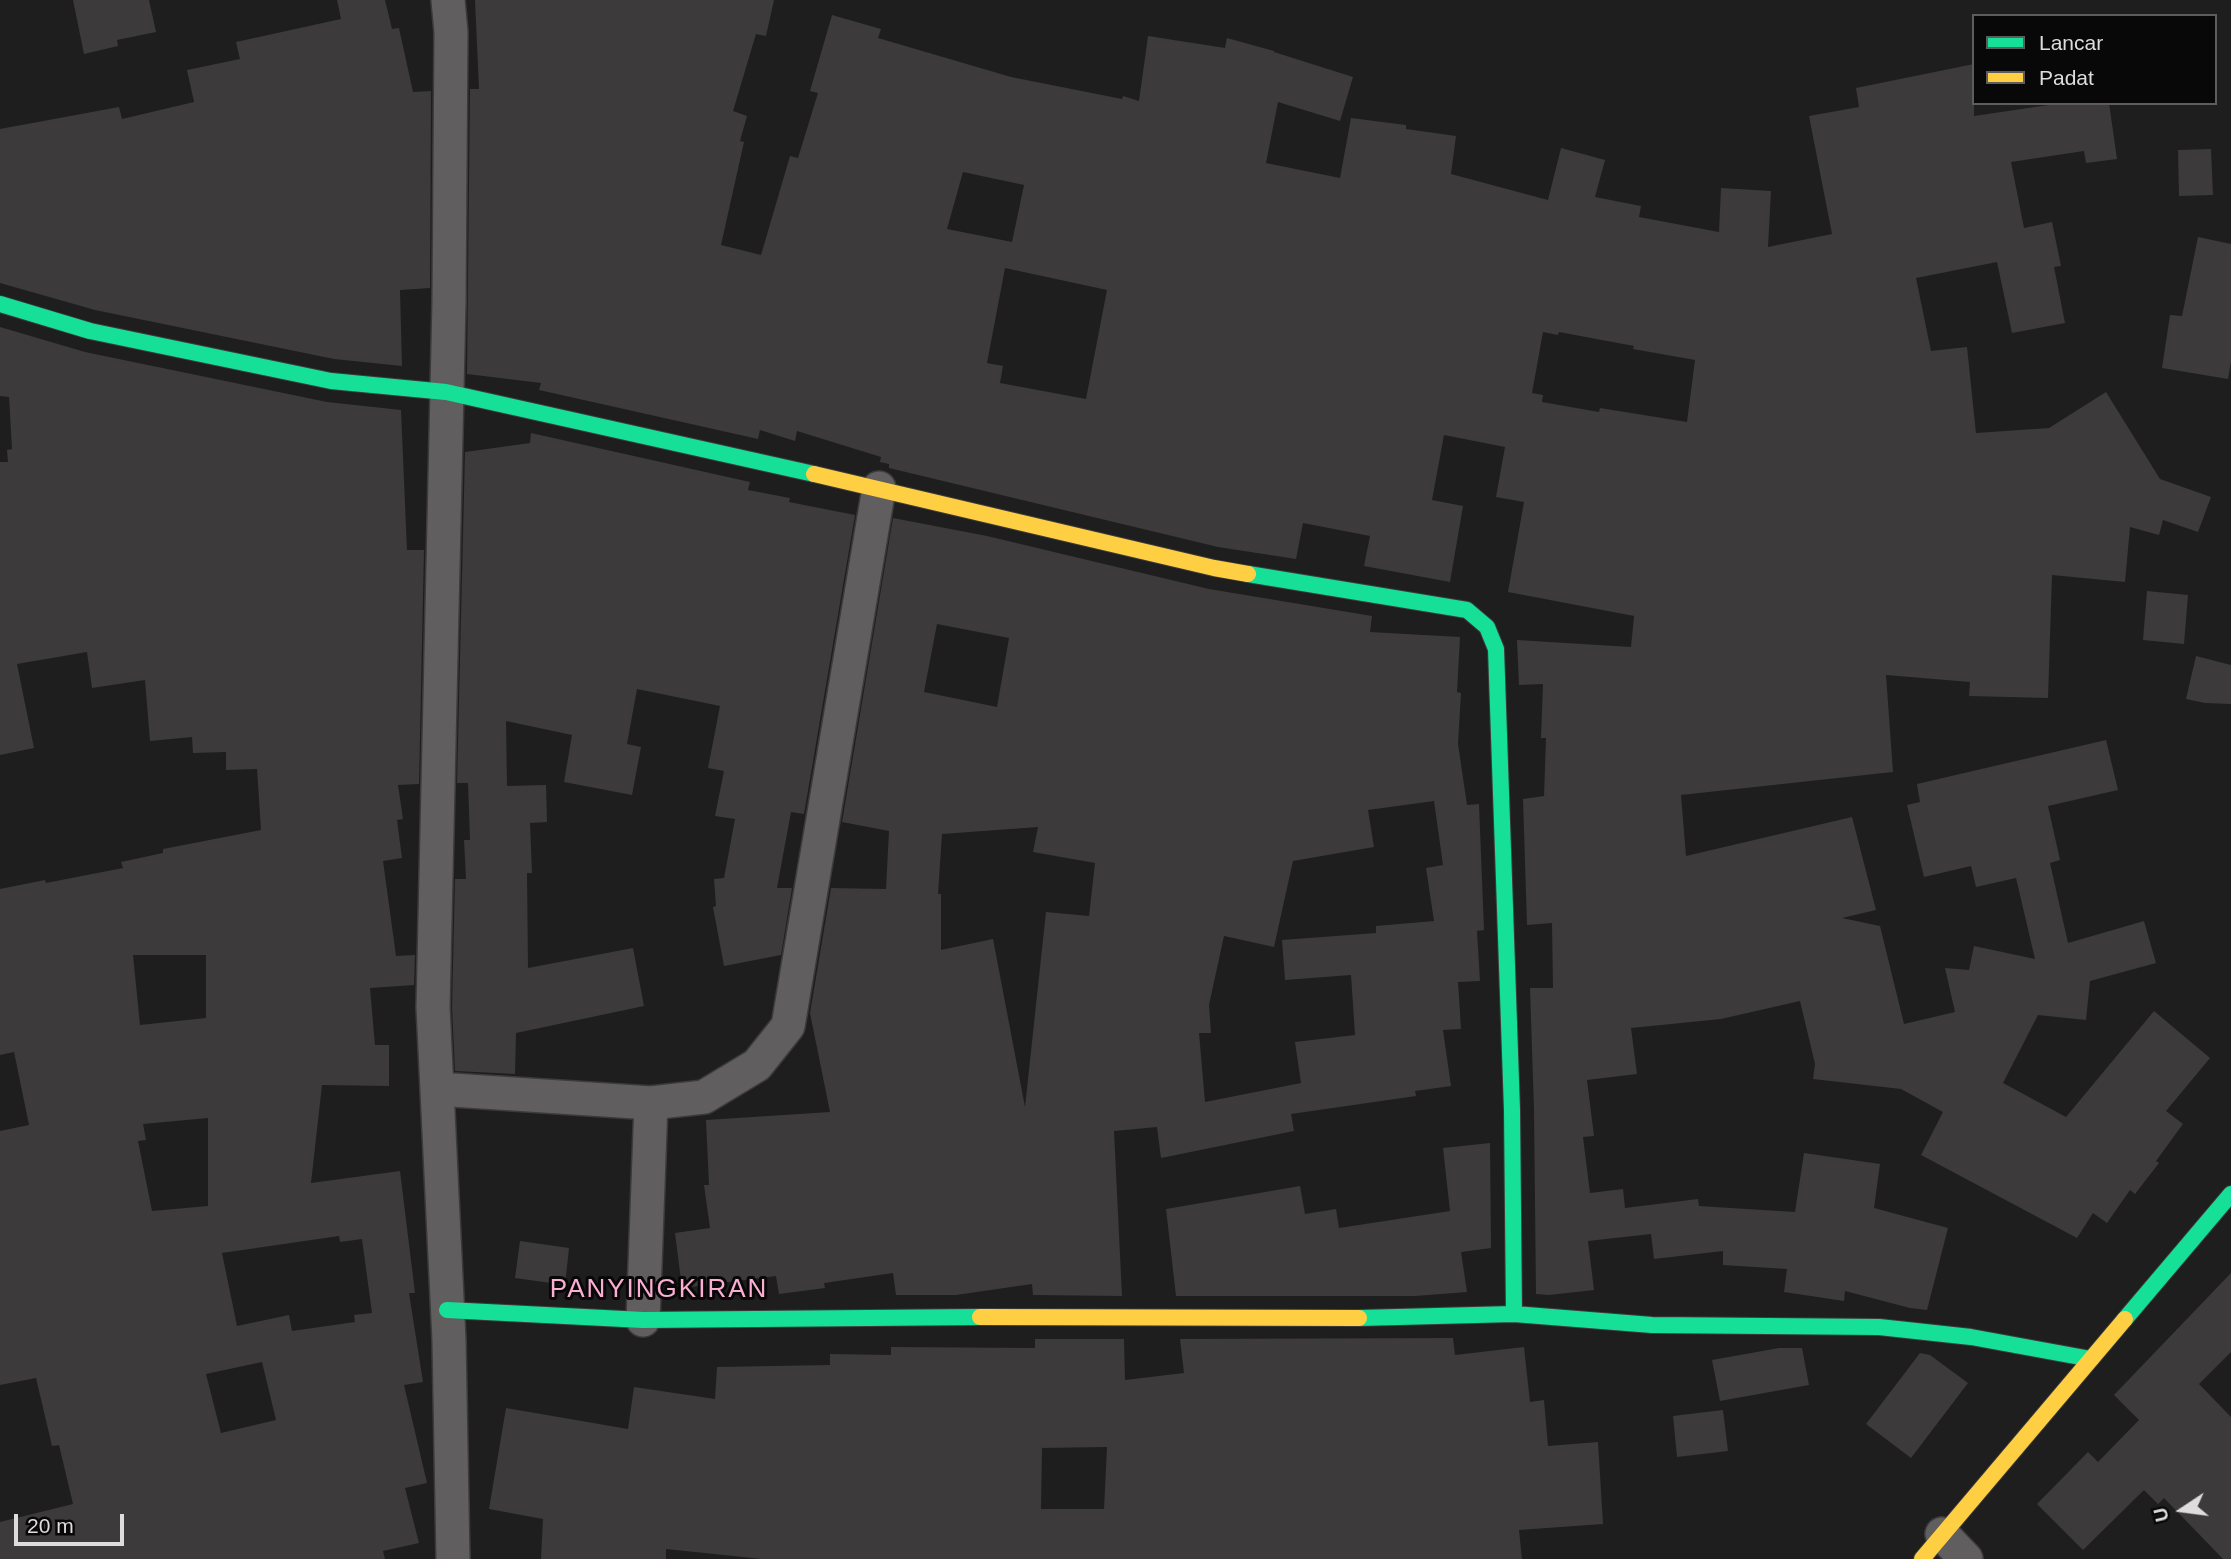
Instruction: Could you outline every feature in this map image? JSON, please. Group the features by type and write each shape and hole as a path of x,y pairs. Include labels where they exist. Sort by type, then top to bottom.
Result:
{"street":[{"path":"448,0 451,32 446,392 433,1007 447,1310 453,1559"},
{"path":"0,304 104,334 331,381 446,392 879,488 1213,568 1467,610 1487,627 1496,649 1512,1111 1514,1314"},
{"path":"437,1089 651,1103 704,1097 757,1065 788,1026 879,488"},
{"path":"643,1320 651,1103"},
{"path":"1966,1559 1932,1547 2231,1194"},
{"path":"447,1310 643,1320 888,1317 1415,1318 1514,1314 1652,1325 1879,1327 1971,1337 2091,1359"}],"building":[{"path":"73,0 149,0 156,32 117,40 118,46 84,54"},
{"path":"337,0 385,0 392,29 399,28 413,92 431,91 430,288 400,290 402,366 334,359 95,310 0,283 0,129 119,107 122,119 194,102 187,70 240,59 236,42 341,19"},
{"path":"475,0 774,0 766,36 756,34 733,111 747,116 740,141 744,142 721,245 761,255 790,156 798,158 818,93 810,91 832,15 881,29 878,38 1011,77 1139,101 1148,36 1225,48 1227,38 1353,77 1340,121 1278,102 1266,163 1340,178 1351,118 1406,125 1406,129 1456,136 1451,174 1548,200 1561,148 1605,160 1595,197 1641,206 1639,217 1719,232 1721,188 1771,191 1768,247 1832,234 1809,116 1859,107 1856,88 1972,64 1974,116 2048,105 2109,105 2117,159 2086,163 2084,151 2011,162 2024,228 2052,222 2061,266 2054,267 2065,323 2012,333 1997,262 1916,278 1931,351 1967,347 1976,433 2049,428 2106,392 2160,479 2211,497 2198,532 2163,520 2159,535 2130,527 2125,582 2052,575 2048,698 1969,696 1970,682 1886,675 1893,772 1681,795 1686,856 1852,817 1876,910 1842,918 1880,926 1904,1024 1955,1012 1945,968 1969,970 1974,946 2035,959 2016,878 1976,887 1971,866 1924,877 1907,805 1920,802 1917,784 2106,740 2118,790 2048,806 2060,860 2050,863 2068,943 2144,921 2156,963 2090,981 2086,1020 2038,1015 2003,1083 2066,1117 2154,1011 2210,1058 2166,1111 2183,1124 2156,1161 2159,1163 2135,1194 2130,1190 2107,1223 2093,1213 2077,1238 1921,1155 1943,1112 1901,1089 1813,1079 1815,1064 1800,1001 1721,1019 1631,1028 1637,1074 1587,1080 1594,1136 1583,1137 1590,1193 1623,1189 1625,1208 1698,1199 1699,1206 1795,1212 1804,1153 1880,1164 1874,1208 1948,1228 1927,1310 1845,1291 1844,1301 1784,1292 1787,1269 1723,1265 1723,1251 1654,1259 1651,1234 1588,1241 1594,1290 1536,1294 1530,988 1553,988 1552,923 1527,925 1523,799 1544,796 1546,738 1541,738 1543,684 1519,685 1517,640 1631,647 1634,616 1508,592 1524,502 1496,497 1505,447 1444,435 1432,500 1463,506 1450,582 1364,566 1370,536 1303,523 1296,559 1218,547 889,468 889,464 880,462 881,457 797,431 795,441 760,430 758,439 539,390 541,383 467,374 470,89 479,89","holes":["963,172 1024,185 1012,242 947,229","1005,268 1107,290 1086,399 1000,383 1003,366 987,363","1543,332 1558,335 1559,332 1695,360 1687,422 1600,408 1599,412 1542,402 1543,395 1532,393"]},
{"path":"2211,149 2213,195 2179,196 2178,150"},
{"path":"2198,237 2231,244 2231,362 2228,379 2162,368 2170,315 2182,316"},
{"path":"0,327 85,352 327,402 401,410 407,550 424,550 419,784 398,785 403,819 397,820 402,858 383,861 396,956 415,955 414,985 370,988 375,1045 389,1045 389,1086 322,1085 311,1183 400,1171 415,1293 409,1293 423,1382 404,1385 427,1483 405,1488 419,1543 383,1551 385,1559 0,1559 0,1522 73,1504 59,1445 52,1446 36,1378 0,1385 0,1131 29,1125 14,1052 0,1055 0,889 123,868 121,862 163,853 163,849 261,830 257,769 226,770 226,752 193,753 192,737 150,741 145,680 92,688 87,652 17,664 34,748 0,755 0,462 8,462 7,450 12,449 9,397 0,396","holes":["133,955 206,955 206,1018 140,1025","208,1118 208,1206 152,1211 138,1141 146,1140 143,1124","339,1236 340,1242 362,1239 372,1313 354,1315 355,1322 292,1331 289,1315 237,1326 222,1253","262,1362 276,1420 221,1433 206,1374"]},
{"path":"531,433 750,482 748,490 790,498 789,502 855,515 804,814 791,812 777,888 792,888 781,955 724,966 713,907 716,906 714,879 724,878 735,819 715,816 724,771 708,768 720,706 637,689 627,744 641,747 632,795 564,782 572,735 506,721 507,786 546,785 547,822 530,823 532,873 527,873 528,968 633,948 644,1006 516,1033 515,1074 455,1071 452,1007 455,879 466,879 464,840 470,840 468,783 457,783 465,452 530,443"},
{"path":"893,518 987,536 1209,589 1372,616 1370,632 1460,637 1458,744 1467,805 1479,804 1484,930 1477,931 1480,981 1458,982 1461,1029 1443,1030 1451,1086 1415,1091 1416,1096 1291,1114 1294,1131 1161,1158 1157,1127 1114,1131 1122,1296 1033,1295 1032,1284 956,1295 896,1295 893,1273 824,1283 825,1288 779,1294 776,1276 682,1288 675,1233 710,1228 704,1185 709,1185 706,1120 830,1112 810,1013 831,888 886,889 889,831 842,822","holes":["937,624 1009,638 997,707 924,692","1434,801 1443,865 1426,868 1434,921 1376,926 1376,933 1282,940 1285,980 1351,975 1355,1035 1295,1042 1301,1083 1205,1102 1199,1033 1211,1033 1209,1005 1224,936 1274,947 1293,861 1374,847 1368,810","1038,827 1033,852 1095,863 1089,916 1046,912 1025,1107 993,939 941,950 941,894 938,894 942,834"]},
{"path":"2147,591 2188,595 2184,644 2143,640"},
{"path":"2196,656 2231,665 2231,704 2186,699"},
{"path":"1490,1143 1491,1248 1461,1252 1467,1292 1415,1296 1176,1296 1166,1209 1300,1186 1305,1214 1336,1209 1339,1228 1450,1211 1443,1148"},
{"path":"520,1241 569,1248 565,1285 515,1278"},
{"path":"2231,1273 2231,1352 2199,1384 2231,1417 2231,1559 2223,1559 2164,1498 2158,1504 2144,1490 2083,1550 2037,1504 2088,1452 2098,1462 2139,1420 2114,1395"},
{"path":"1453,1338 1455,1355 1524,1347 1530,1402 1544,1400 1548,1446 1598,1442 1603,1524 1519,1530 1522,1559 762,1559 666,1549 666,1559 541,1559 543,1519 489,1509 506,1408 628,1429 634,1387 715,1399 717,1367 830,1365 830,1354 891,1355 891,1347 1035,1348 1035,1339 1124,1339 1125,1380 1184,1373 1180,1339","holes":["1107,1447 1104,1509 1041,1509 1042,1448"]},
{"path":"1779,1348 1802,1348 1809,1385 1720,1401 1712,1360"},
{"path":"1920,1353 1930,1355 1968,1383 1911,1458 1866,1424"},
{"path":"1723,1410 1728,1451 1677,1457 1673,1416"}],"traffic: fast":[{"path":"0,304 90,331 331,381 446,392 814,474"},
{"path":"1248,574 1467,610 1487,627 1496,649 1512,1110 1514,1314"},
{"path":"2125,1319 2231,1194"},
{"path":"447,1310 643,1320 980,1317"},
{"path":"1359,1318 1514,1314 1652,1325 1879,1327 1971,1337 2091,1359"}],"traffic: slow":[{"path":"814,474 1248,574"},
{"path":"980,1317 1359,1318"},
{"path":"1922,1559 2125,1319"}],"district":[{"name":"PANYINGKIRAN","path":"659,1290"}]}
